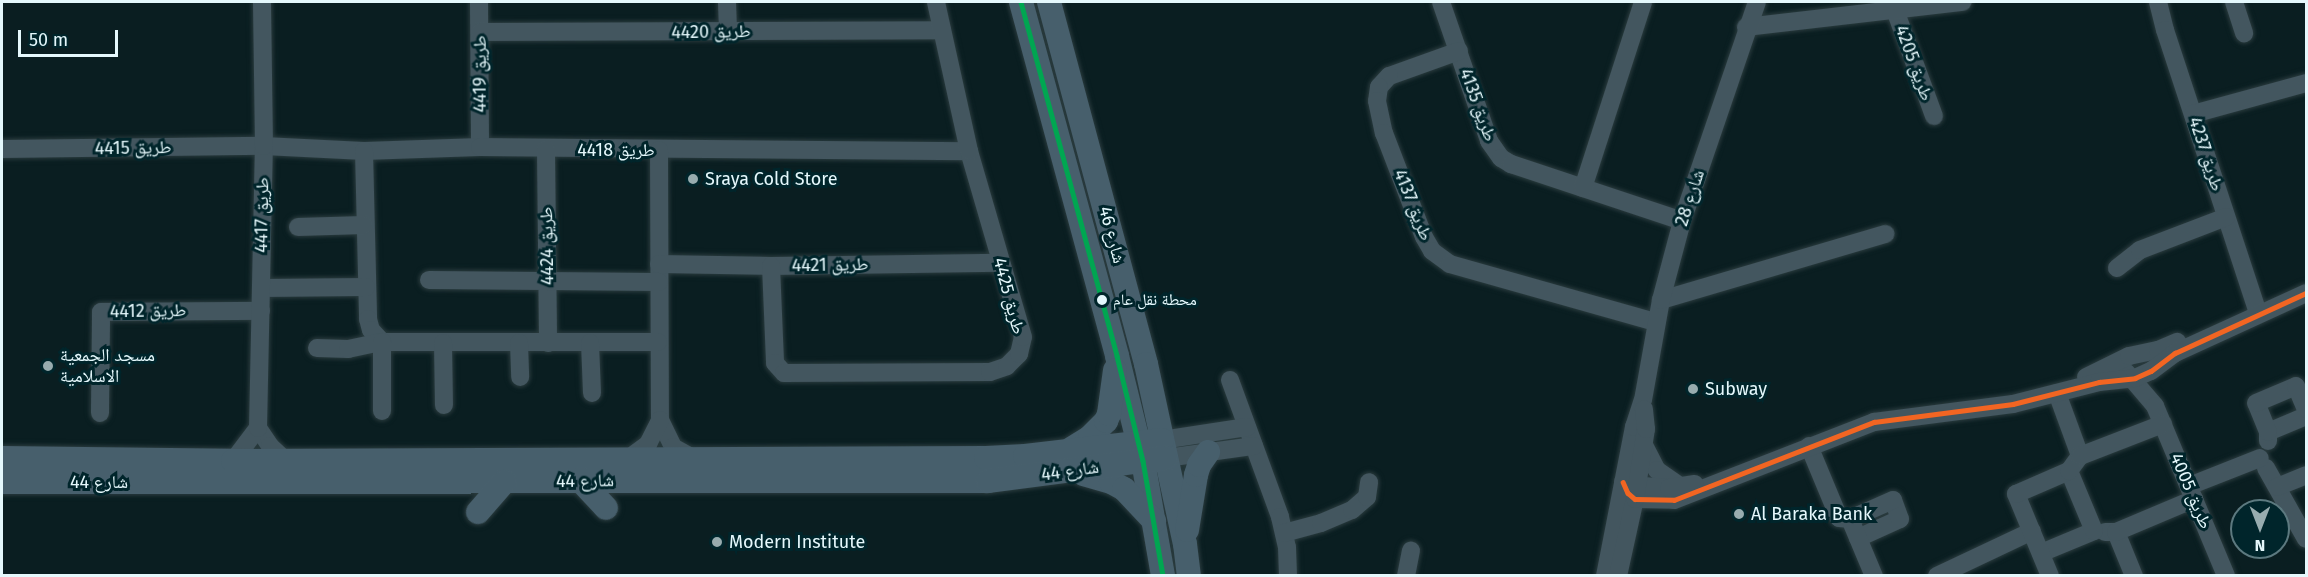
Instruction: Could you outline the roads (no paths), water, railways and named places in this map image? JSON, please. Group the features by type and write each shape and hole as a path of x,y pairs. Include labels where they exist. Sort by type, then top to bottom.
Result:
{"main road":[{"name":"شارع 46","path":"1021,2 1117,356 1185,544 1189,576"},
{"name":"شارع 46","path":"1050,2 1146,364 1155,522 1163,576"},
{"path":"1117,356 1109,414 1099,429 1068,461 1131,494 1155,522"},
{"name":"شارع 44","path":"2,482 988,481 1068,461 1152,450"},
{"path":"1185,544 1196,476 1199,465 1208,452"},
{"name":"شارع 44","path":"2,458 233,461 986,458 1068,461"},
{"path":"579,480 606,508"},
{"path":"478,512 504,482"}],"street":[{"name":"طريق 4417","path":"258,428 264,146 262,2"},
{"name":"طريق 4419","path":"479,2 480,147"},
{"path":"727,2 728,32"},
{"name":"طريق 4425","path":"771,266 775,363 784,373 990,372 1007,366 1019,354 1023,337 969,150 936,2"},
{"name":"طريق 4135","path":"1441,2 1460,51 1489,141 1502,158 1510,164 1682,221"},
{"path":"1583,188 1643,2"},
{"name":"شارع 28","path":"1618,576 1623,553 1635,420 1643,400 1655,322 1682,221 1756,2"},
{"name":"طريق 4205","path":"1746,27 1963,2"},
{"name":"طريق 4237","path":"2158,2 2257,310"},
{"path":"2234,2 2244,33"},
{"name":"طريق 4205","path":"1895,10 1934,116"},
{"name":"طريق 4420","path":"480,32 942,30"},
{"name":"طريق 4137","path":"1460,51 1389,76 1379,87 1377,100 1384,133 1424,237 1432,251 1450,264 1655,322"},
{"path":"2193,114 2307,82"},
{"name":"طريق 4415","path":"2,149 264,146"},
{"name":"طريق 4418","path":"264,146 364,150 480,147 659,150 969,150"},
{"name":"طريق 4424","path":"546,149 548,343"},
{"path":"364,150 366,287 371,330 382,342 382,411"},
{"path":"659,150 660,420 673,447 693,458"},
{"path":"2117,268 2140,250 2226,217"},
{"path":"298,227 364,225"},
{"path":"1661,300 1885,234"},
{"name":"طريق 4421","path":"429,280 548,282 771,266 1000,263"},
{"path":"1629,490 1678,494 1874,422 1982,409 2099,382 2130,379 2151,371 2175,353 2307,285"},
{"path":"261,288 366,287"},
{"path":"1623,553 1643,519 1678,494 1704,480 1851,418 1888,410 1985,401 2030,393 2096,373 2123,358 2167,347 2257,310 2307,293"},
{"name":"طريق 4412","path":"100,412 101,312 261,311"},
{"path":"317,348 348,349 382,342 519,344 658,342"},
{"path":"590,343 592,393"},
{"path":"443,344 444,405"},
{"path":"519,344 520,377"},
{"name":"طريق 4005","path":"2142,353 2151,371 2155,406 2226,576"},
{"name":"طريق 4005","path":"2123,358 2130,379 2155,406"},
{"path":"1230,380 1284,533 1288,576"},
{"path":"2307,410 2296,386 2256,403 2268,436 2307,416"},
{"path":"2057,393 2080,456"},
{"name":"شارع 28","path":"1605,576 1644,445 1646,429 1643,400"},
{"path":"629,458 648,444 660,420"},
{"path":"2050,576 2016,494 2069,471 2080,456 2163,424"},
{"path":"1152,450 1247,427"},
{"path":"233,461 258,428 270,446 285,460"},
{"path":"1644,445 1657,470 1678,494"},
{"path":"1152,450 1208,452 1254,446"},
{"path":"1809,446 1839,518 1850,519 1891,500 1901,518 1858,538"},
{"path":"2041,553 2094,531 2116,532 2192,492 2263,463 2307,539"},
{"path":"2069,471 2094,531"},
{"path":"2277,487 2307,475"},
{"path":"1284,533 1321,523 1352,510 1368,497 1369,482"},
{"path":"1850,519 1874,576"},
{"path":"1937,576 2032,531"},
{"path":"2116,532 2134,575"},
{"path":"1406,576 1411,550"}],"place":[{"name":"Sraya Cold Store","path":"693,179"},
{"name":"محطة نقل عام","path":"1102,300"},
{"name":"مسجد الجمعية الاسلامية","path":"48,366"},
{"name":"Subway","path":"1693,389"},
{"name":"Al Baraka Bank","path":"1739,514"},
{"name":"Modern Institute","path":"717,542"}]}
